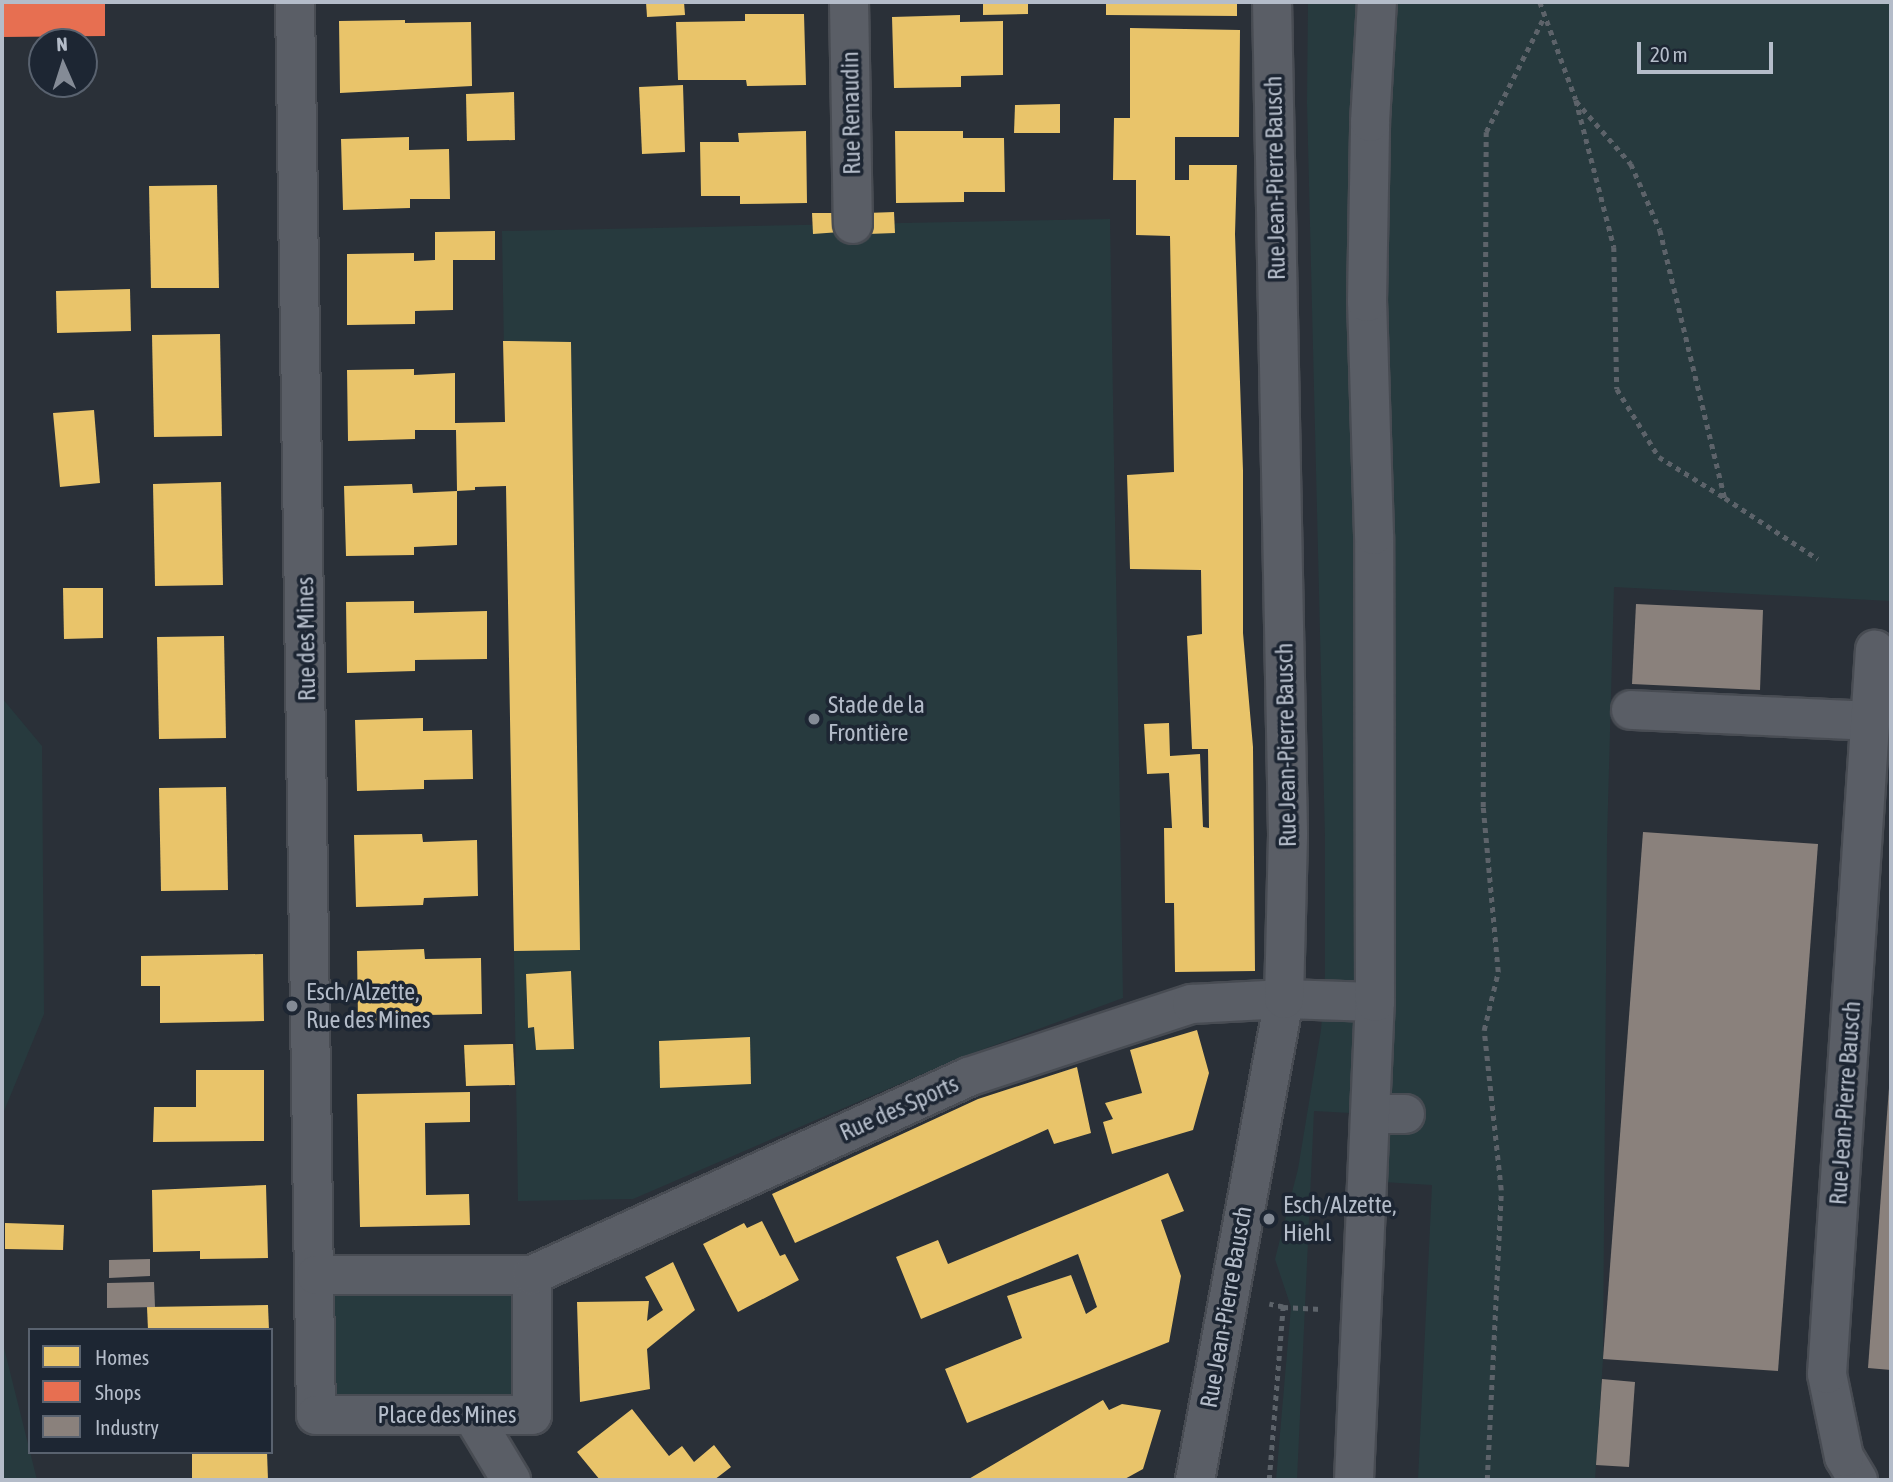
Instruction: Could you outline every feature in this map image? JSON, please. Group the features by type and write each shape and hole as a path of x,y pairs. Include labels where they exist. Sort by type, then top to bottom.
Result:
{"street":[{"name":"Rue des Mines","path":"295,2 316,1275"},
{"name":"Rue Renaudin","path":"849,2 853,224"},
{"name":"Rue Jean-Pierre Bausch","path":"1192,1479 1284,999 1288,820 1272,2"},
{"path":"1354,1480 1387,1114 1375,1002 1374,535 1367,302 1370,122 1377,2"},
{"name":"Rue Jean-Pierre Bausch","path":"1858,1480 1843,1457 1827,1374 1875,650"},
{"path":"1631,710 1871,721"},
{"name":"Rue des Sports","path":"532,1275 968,1077 1192,1004 1284,999 1375,1002"},
{"path":"316,1275 532,1275"},
{"name":"Place des Mines","path":"316,1275 316,1415 532,1415 532,1275"},
{"path":"472,1415 511,1480"}],"path":[{"path":"1540,2 1576,100 1614,247 1617,389 1659,457 1818,559"},
{"path":"1487,1480 1502,1190 1484,1030 1498,972 1483,807 1486,132 1544,17"},
{"path":"1576,100 1630,164 1660,230 1725,498"},
{"path":"1228,1294 1283,1307 1269,1480"}],"green space":[{"path":"1308,2 1891,2 1891,601 1614,587 1607,840 1603,1359 1595,1480 1418,1480 1432,1185 1367,1181 1369,1114 1314,1111 1297,1480 1276,1480 1291,1307 1275,1259 1298,1169 1321,1030 1325,975 1325,837 1307,103"},
{"name":"Stade de la Frontière","path":"1110,219 1123,998 962,1057 633,1199 518,1201 502,231"},
{"path":"2,698 42,746 44,1014 2,1116"},
{"path":"334,1293 514,1293 514,1397 334,1396"},
{"path":"2,1325 3,1344 28,1444 28,1454 30,1454 37,1480 2,1480"}],"building: Homes":[{"path":"646,2 684,2 685,15 647,17"},
{"path":"983,2 1028,2 1028,14 983,15"},
{"path":"1106,2 1237,2 1237,16 1106,15"},
{"path":"745,14 804,14 806,85 747,86 746,80 678,80 676,22 745,21"},
{"path":"960,15 960,22 1003,21 1003,75 961,76 961,87 894,88 892,17"},
{"path":"405,20 405,23 471,22 472,86 340,93 339,21"},
{"path":"1130,28 1240,30 1239,137 1175,137 1175,180 1189,180 1189,165 1237,165 1235,234 1243,471 1243,633 1253,747 1255,971 1175,972 1174,903 1165,903 1164,828 1172,828 1169,773 1147,774 1144,724 1169,723 1170,756 1200,754 1203,827 1209,828 1208,749 1192,749 1187,636 1202,634 1201,570 1130,569 1127,475 1174,472 1170,236 1136,235 1136,180 1113,180 1114,118 1130,118"},
{"path":"683,85 685,152 642,154 639,87"},
{"path":"514,92 515,140 467,141 466,94"},
{"path":"1060,104 1060,133 1014,133 1015,105"},
{"path":"806,131 807,203 740,204 740,196 701,196 700,142 739,142 738,133"},
{"path":"895,131 963,131 963,138 1004,138 1005,192 964,192 964,202 896,203"},
{"path":"409,137 409,150 449,149 450,199 410,199 410,208 343,210 341,139"},
{"path":"217,185 219,288 151,288 149,186"},
{"path":"894,212 895,233 868,234 867,213"},
{"path":"812,213 839,213 840,232 813,234"},
{"path":"495,231 495,260 453,260 453,310 415,311 415,324 347,325 347,254 414,253 414,261 435,260 435,232"},
{"path":"130,289 131,331 57,333 56,291"},
{"path":"220,334 222,436 154,437 152,335"},
{"path":"503,341 571,342 580,950 514,951 506,486 475,487 475,490 457,491 456,430 415,430 415,439 348,441 347,370 414,369 414,375 455,373 455,423 505,422"},
{"path":"94,410 100,483 60,487 53,413"},
{"path":"221,482 223,585 155,586 153,484"},
{"path":"412,484 413,493 457,491 457,545 414,547 414,555 346,556 344,486"},
{"path":"63,588 103,588 103,638 64,639"},
{"path":"414,601 414,613 487,611 487,659 415,660 415,671 347,673 346,602"},
{"path":"224,636 226,738 159,739 157,637"},
{"path":"423,718 423,731 472,730 473,779 424,780 424,789 357,791 355,720"},
{"path":"226,787 228,890 161,891 159,788"},
{"path":"422,834 423,842 477,840 478,896 424,898 423,905 356,907 354,835"},
{"path":"424,949 425,959 481,958 482,1014 426,1015 426,1020 358,1022 357,951"},
{"path":"263,954 264,1021 160,1023 160,986 141,986 141,956"},
{"path":"571,971 574,1049 536,1050 534,1027 528,1028 526,974"},
{"path":"1197,1030 1209,1073 1193,1130 1112,1154 1103,1122 1113,1119 1105,1103 1142,1093 1130,1050"},
{"path":"750,1037 751,1084 660,1088 659,1041"},
{"path":"513,1044 515,1085 466,1086 464,1045"},
{"path":"1077,1067 1091,1133 1054,1144 1048,1129 795,1243 772,1194 978,1099"},
{"path":"196,1070 264,1070 264,1141 153,1142 154,1107 196,1107"},
{"path":"470,1092 470,1122 425,1123 426,1195 469,1194 470,1225 360,1227 357,1094"},
{"path":"1168,1173 1184,1211 1161,1220 1181,1276 1169,1342 967,1423 945,1369 1022,1338 1007,1296 1071,1275 1086,1314 1097,1307 1078,1254 921,1319 896,1257 938,1240 948,1264"},
{"path":"266,1185 268,1258 200,1259 200,1251 153,1252 152,1190"},
{"path":"762,1221 780,1256 785,1254 799,1280 738,1312 703,1244 744,1223 747,1228"},
{"path":"5,1223 64,1225 63,1250 5,1249"},
{"path":"673,1262 695,1310 647,1349 650,1389 580,1402 577,1302 649,1301 647,1321 663,1310 645,1277"},
{"path":"268,1305 269,1328 148,1328 147,1307"},
{"path":"1103,1400 1109,1410 1122,1404 1161,1410 1143,1469 1123,1480 967,1480"},
{"path":"632,1409 669,1456 682,1446 694,1462 714,1445 731,1467 714,1480 600,1480 577,1452"},
{"path":"192,1454 267,1454 268,1480 192,1480"}],"building: Shops":[{"path":"2,2 105,2 105,36 98,36 98,28 28,28 28,37 2,37"}],"building: Industry":[{"path":"1636,604 1763,610 1760,690 1632,684"},
{"path":"1643,832 1818,844 1778,1371 1603,1359"},
{"path":"1891,1088 1891,1370 1868,1368"},
{"path":"150,1259 150,1276 109,1278 109,1260"},
{"path":"154,1282 155,1307 107,1308 107,1283"},
{"path":"1602,1379 1635,1382 1629,1467 1596,1465"}],"place":[{"name":"Stade de la Frontière","path":"814,719"},
{"name":"Esch/Alzette, Rue des Mines","path":"292,1006"},
{"name":"Esch/Alzette, Hiehl","path":"1269,1219"}]}
